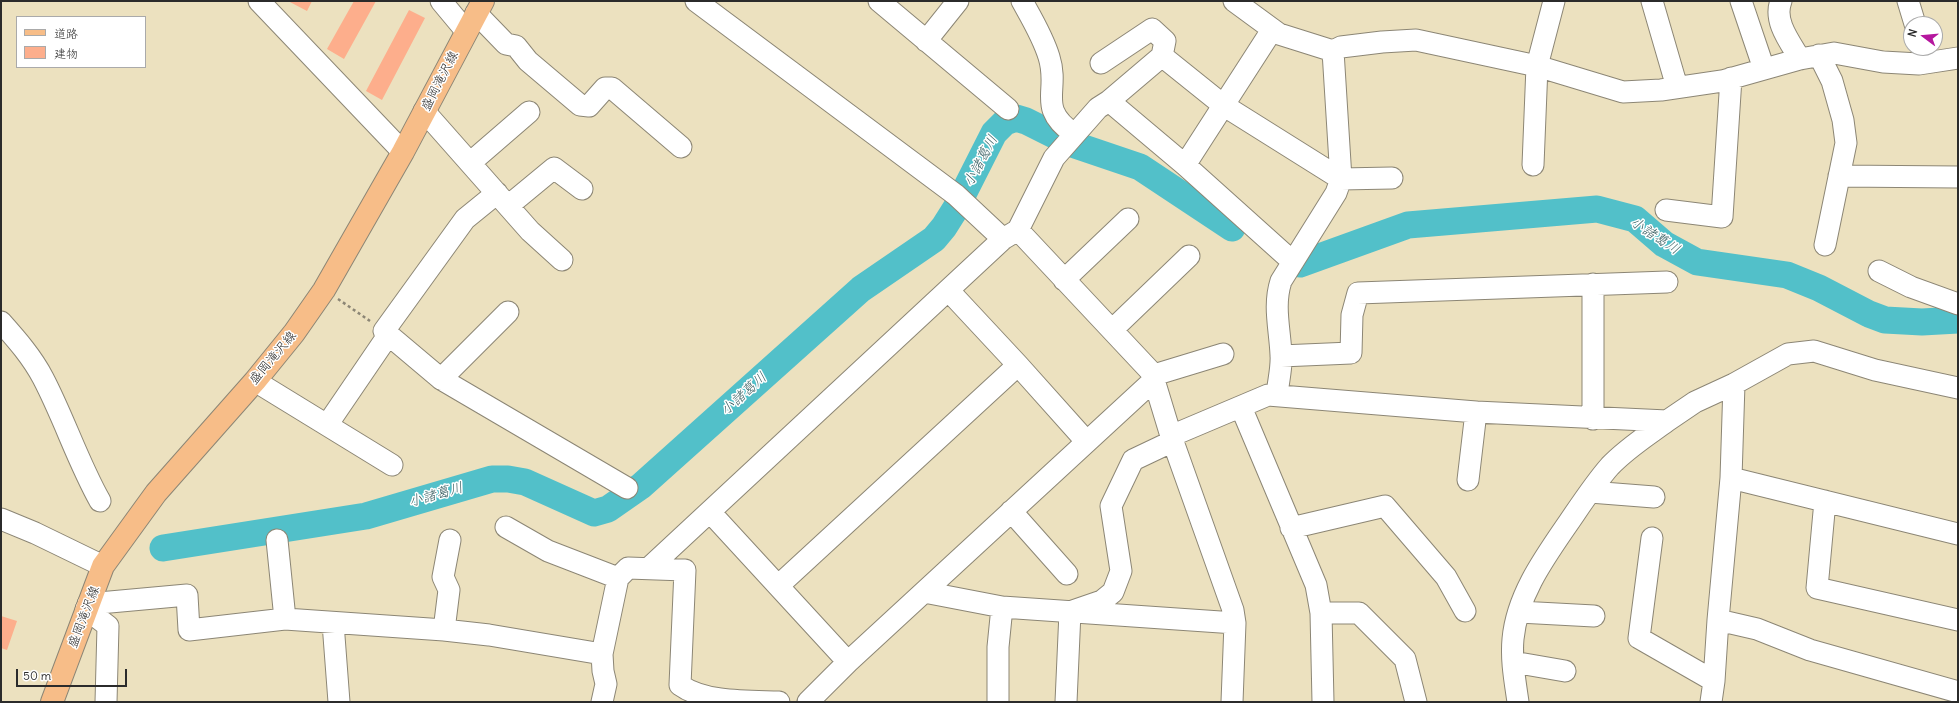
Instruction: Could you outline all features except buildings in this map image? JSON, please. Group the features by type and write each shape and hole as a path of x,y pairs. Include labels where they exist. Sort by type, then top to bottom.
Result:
{"main road":[{"name":"盛岡滝沢線","path":"52,702 103,566 156,493 255,381 294,333 324,290 403,152 475,15"}],"street":[{"path":"259,1 403,152"},
{"path":"441,1 475,15 506,44 516,46 528,61 580,105 588,106 605,88 612,88 682,147"},
{"path":"696,1 1010,235 1064,280 1154,377 1172,439 1233,610 1236,623 1232,702"},
{"path":"879,1 1008,109"},
{"path":"926,41 958,1"},
{"path":"1022,1 1042,38 1049,57 1053,72 1051,100 1053,112 1071,138"},
{"path":"1234,1 1279,34 1333,51 1348,46 1416,40 1537,66 1623,92 1677,87 1731,78 1810,57 1834,53 1883,62 1919,64 1924,56"},
{"path":"1533,165 1537,66 1554,1"},
{"path":"1652,1 1677,87"},
{"path":"1741,1 1764,69"},
{"path":"1781,1 1779,7 1781,25 1832,81 1843,120 1846,143 1825,245"},
{"path":"1908,1 1913,16"},
{"path":"649,568 1010,235 1054,158 1098,108 1162,56 1165,41 1152,29 1101,63"},
{"path":"1185,165 1272,30"},
{"path":"1277,395 1281,356 1277,294 1281,281 1336,193 1341,179 1333,51"},
{"path":"1162,56 1224,105 1341,179 1392,178"},
{"path":"1936,56 1958,58"},
{"path":"1666,210 1722,217 1731,78"},
{"path":"1109,100 1185,165 1293,262"},
{"path":"424,111 530,231 562,260"},
{"path":"470,163 529,112"},
{"path":"327,425 387,333 465,219 503,199 554,168 582,189"},
{"path":"1839,176 1958,177"},
{"path":"1064,280 1128,219"},
{"path":"1112,330 1189,256"},
{"path":"1879,270 1911,287 1958,304"},
{"path":"1281,356 1351,353 1352,315 1358,293 1667,282"},
{"path":"1593,284 1593,419"},
{"path":"949,291 1018,364 1086,441"},
{"path":"441,379 508,312"},
{"path":"1,322 25,349 43,378 89,481 100,501"},
{"path":"387,333 441,379 627,488"},
{"path":"1518,702 1513,662 1513,638 1519,612 1527,589 1545,558 1590,492 1611,465 1635,444 1667,421 1695,402 1734,384 1788,354 1814,351 1875,370 1958,388"},
{"path":"808,702 848,662 1154,377 1223,354"},
{"path":"778,586 1018,364"},
{"path":"255,381 392,465"},
{"path":"1711,702 1731,478 1734,384"},
{"path":"1070,612 1102,600 1112,592 1121,571 1111,506 1133,460 1172,439 1268,395 1476,412 1593,419 1667,421"},
{"path":"1241,407 1316,585 1321,613 1323,702"},
{"path":"1468,480 1476,412"},
{"path":"1731,478 1958,534"},
{"path":"1590,492 1654,497"},
{"path":"1825,501 1817,588 1958,620"},
{"path":"1291,528 1385,506 1446,577 1465,611"},
{"path":"1011,511 1067,574"},
{"path":"710,512 848,662"},
{"path":"1,519 35,533 103,566"},
{"path":"506,527 548,551 618,578"},
{"path":"1652,538 1639,638 1714,681"},
{"path":"277,540 285,619"},
{"path":"444,630 449,590 443,577 450,540"},
{"path":"602,702 606,684 603,671 602,654 618,578 628,568 649,568 685,570 680,685 687,697 778,702"},
{"path":"924,592 1002,607 1236,623"},
{"path":"87,606 187,595 189,630 285,619 444,630 489,635 602,654"},
{"path":"87,606 108,626 106,702"},
{"path":"998,702 998,647 1002,607"},
{"path":"1066,702 1070,612"},
{"path":"1519,612 1594,616"},
{"path":"1321,613 1359,613 1405,659 1416,702"},
{"path":"1718,620 1757,629 1810,650 1958,692"},
{"path":"333,623 338,702"},
{"path":"1513,662 1565,670"}],"path":[{"path":"324,290 387,333"}],"waterway":[{"name":"小諸葛川","path":"163,548 366,516 492,479 508,479 525,482 594,513 608,509 641,486 861,289 934,239 944,227 956,208 994,133 1005,122 1016,118 1026,121 1072,144 1140,167 1232,228"},
{"name":"小諸葛川","path":"1300,264 1408,225 1597,209 1635,219 1664,244 1697,262 1787,275 1819,288 1869,314 1885,320 1922,322 1958,320"}]}
